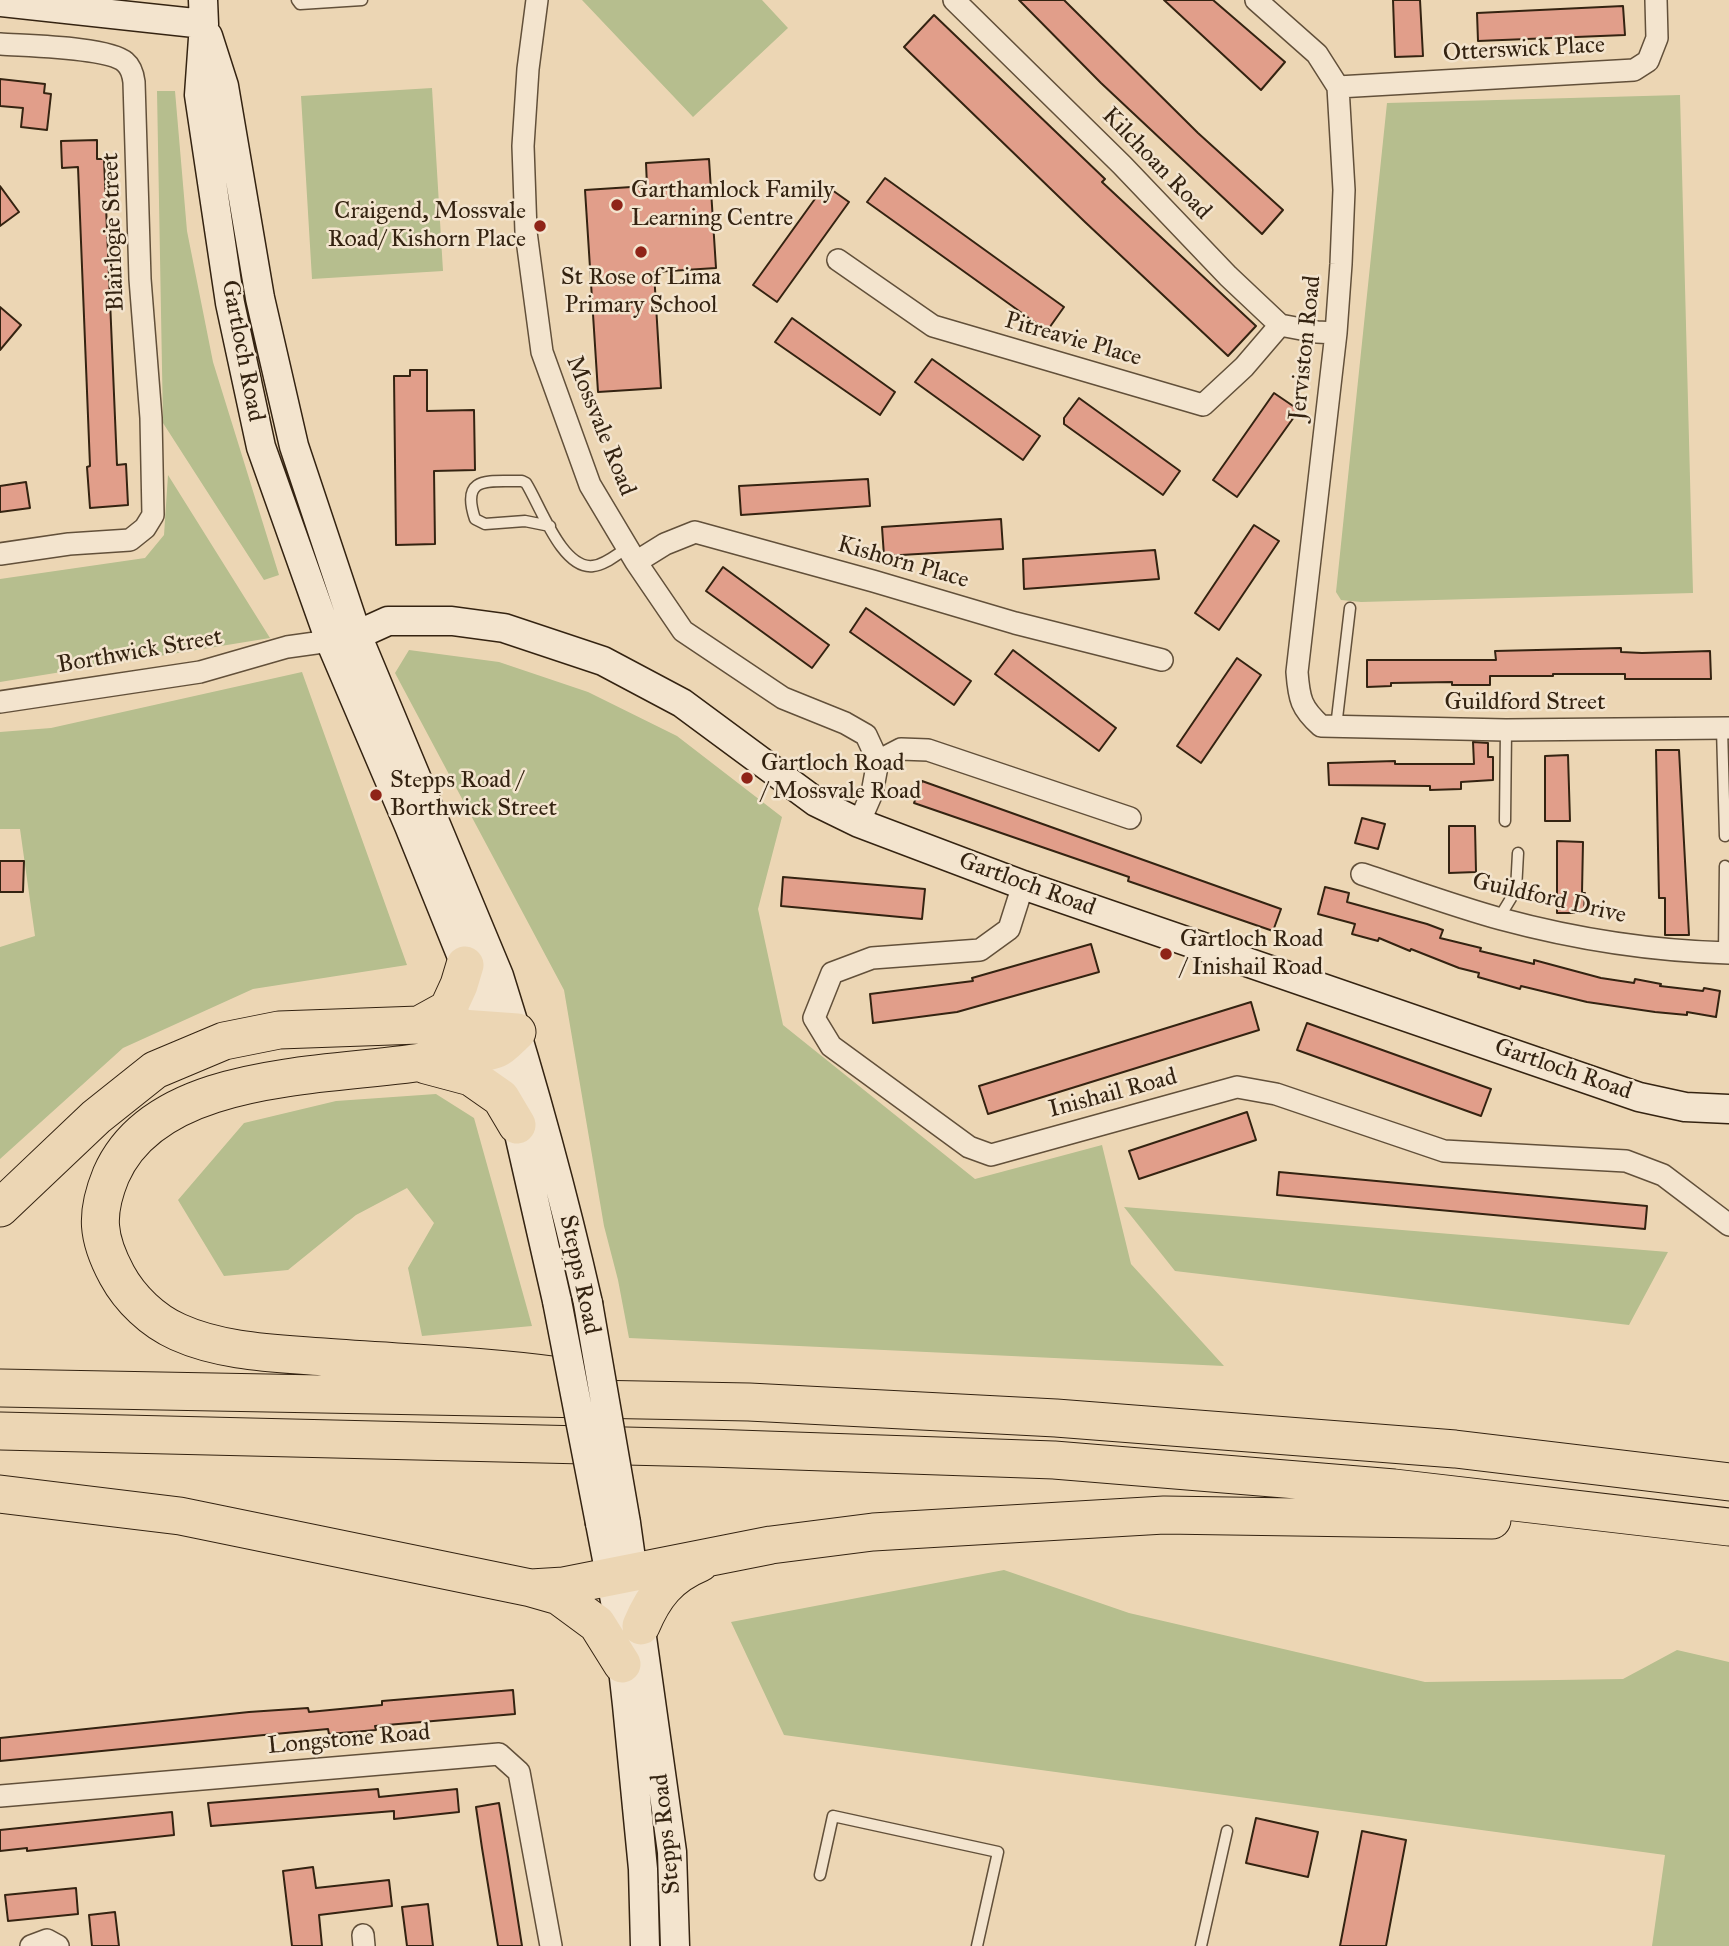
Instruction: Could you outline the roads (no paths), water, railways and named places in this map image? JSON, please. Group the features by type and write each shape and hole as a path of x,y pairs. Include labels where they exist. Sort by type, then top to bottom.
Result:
{"highway":[{"path":"419,1025 448,1009 465,965"},
{"path":"0,1208 96,1117 155,1070 224,1041 279,1030 419,1025 502,1037"},
{"path":"502,1037 418,1063 257,1083 201,1097 160,1118 130,1144 102,1197 99,1229 108,1259 124,1287 145,1310 176,1331 209,1344 279,1354 549,1374 749,1402"},
{"path":"418,1063 471,1077 501,1098 517,1125"},
{"path":"0,1388 749,1402 1056,1418 1455,1449 1729,1482"},
{"path":"0,1431 709,1448 1054,1460 1394,1488 1718,1525"},
{"path":"0,1494 180,1516 531,1588 559,1596 597,1624 622,1664"},
{"path":"531,1588 564,1586 771,1545 873,1532 1164,1515 1718,1525"},
{"path":"641,1626 650,1606 670,1579 717,1555"}],"main road":[{"name":"Gartloch Road","path":"0,2 204,12 224,86 260,298 343,638 388,621 452,621 504,628 603,661 682,703 816,802 859,823 1023,885 1639,1097 1685,1107 1729,1109"},
{"name":"Stepps Road","path":"343,638 409,826 465,965 502,1037 571,1232 588,1303 613,1523 622,1574 641,1626 672,1852 675,1946"},
{"name":"Stepps Road","path":"343,638 499,976 502,1037 517,1125 557,1301 613,1523"},
{"name":"Stepps Road","path":"622,1574 616,1606 643,1869 645,1946"}],"street":[{"name":"Mossvale Road","path":"537,0 527,69 523,146 526,232 541,352 590,485 631,555 683,631 783,698 845,723 866,735 878,761"},
{"name":"Kilchoan Road","path":"954,0 1280,325"},
{"name":"Jerviston Road","path":"1256,0 1317,54 1338,87 1344,190 1336,333 1297,672 1299,693 1306,713 1329,727"},
{"name":"Otterswick Place","path":"1338,87 1634,71 1648,61 1657,38 1656,0"},
{"name":"Blairlogie Street","path":"0,44 104,53 127,62 132,71 140,279 151,418 153,515 145,528 130,540 69,544 0,554"},
{"name":"Pitreavie Place","path":"838,260 933,326 1203,405 1244,367 1280,325"},
{"path":"1280,325 1336,333"},
{"name":"Kishorn Place","path":"631,555 695,532 1014,623 1161,660"},
{"name":"Borthwick Street","path":"0,702 200,673 287,647 343,638"},
{"name":"Guildford Street","path":"1329,727 1506,730 1725,728"},
{"path":"859,823 872,793 878,761 901,749 928,750 1130,818"},
{"name":"Guildford Drive","path":"1362,874 1499,919 1588,939 1687,952 1727,953"},
{"name":"Inishail Road","path":"1023,885 1009,929 980,950 872,958 832,973 814,1018 831,1046 970,1147 991,1155 1237,1087 1276,1094 1444,1151 1626,1161 1663,1175 1729,1224"},
{"name":"Longstone Road","path":"0,1796 499,1754 519,1772 551,1946"},
{"path":"31,1946 47,1940 58,1946"}],"lane":[{"path":"297,0 300,4 362,0"},
{"path":"550,526 525,521 485,524 475,519 472,490 481,482 526,483 550,526 558,544 575,562 584,566 599,565 631,555"},
{"path":"1329,727 1350,608"},
{"path":"1725,728 1725,836"},
{"path":"1505,821 1506,730"},
{"path":"1499,919 1517,890 1518,853"},
{"path":"1725,866 1727,953"},
{"path":"820,1875 833,1816 998,1853 977,1946"},
{"path":"1201,1946 1227,1831"}],"place":[{"name":"Garthamlock Family Learning Centre","path":"617,205"},
{"name":"Craigend, Mossvale Road/ Kishorn Place","path":"540,226"},
{"name":"St Rose of Lima Primary School","path":"641,252"},
{"name":"Gartloch Road / Mossvale Road","path":"747,778"},
{"name":"Stepps Road / Borthwick Street","path":"376,795"},
{"name":"Gartloch Road / Inishail Road","path":"1166,954"}]}
